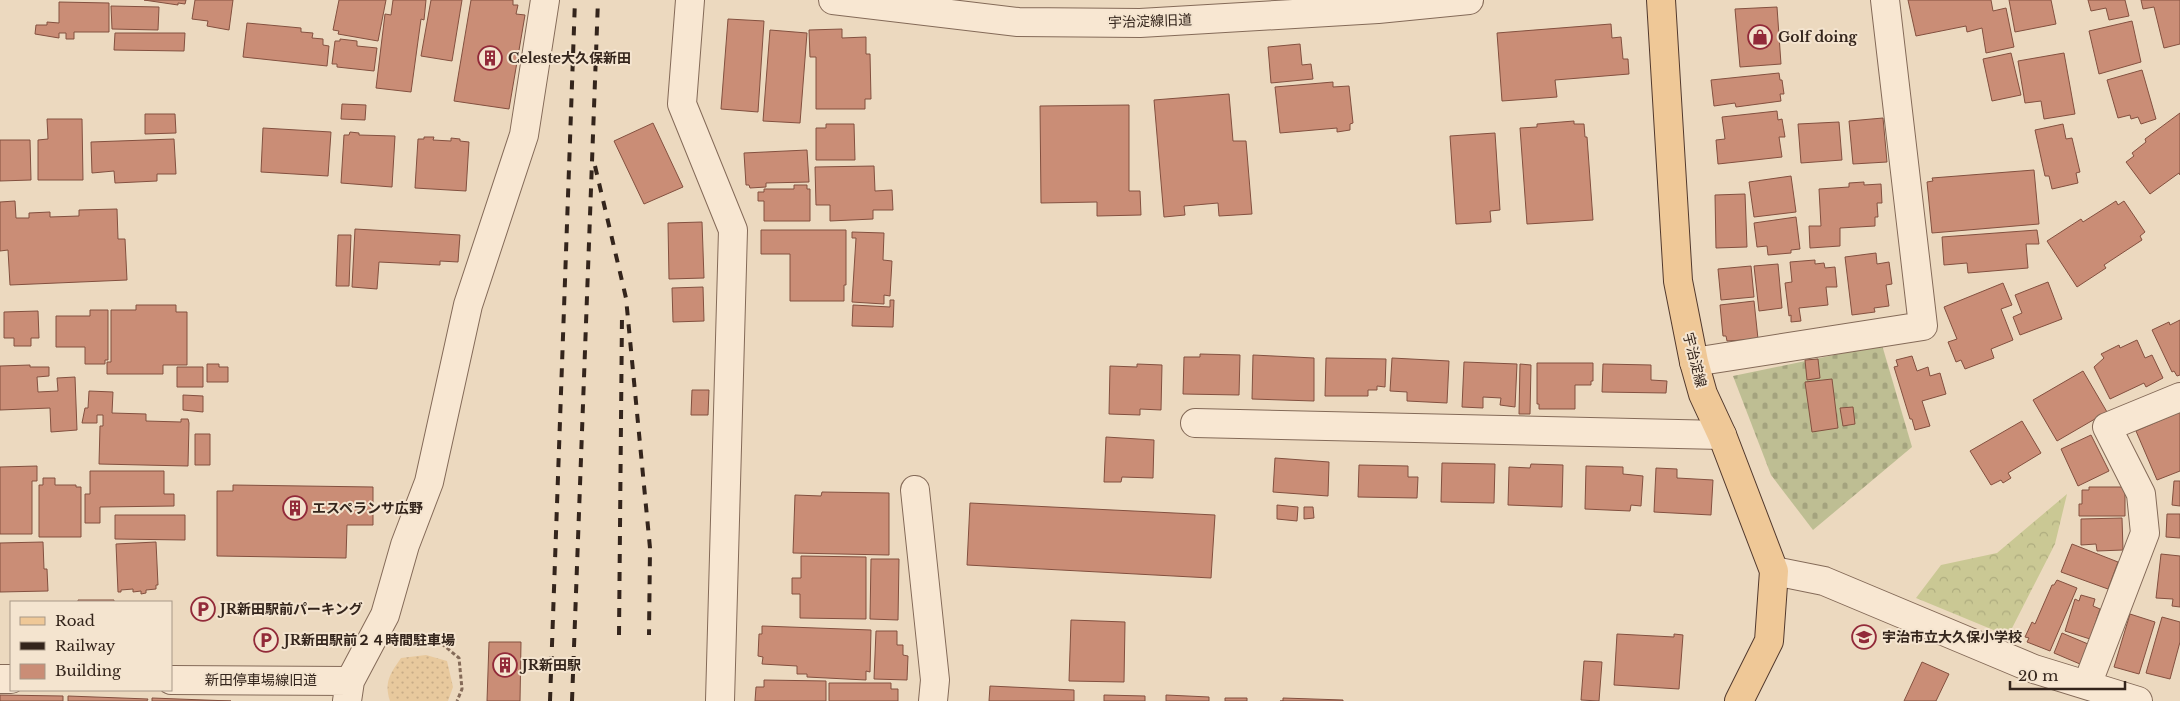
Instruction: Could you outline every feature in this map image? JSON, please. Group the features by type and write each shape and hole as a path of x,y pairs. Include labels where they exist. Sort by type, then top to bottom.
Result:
{"main road":[{"name":"宇治淀線","path":"1661,0 1678,281 1694,362 1703,394 1722,435 1774,571 1769,641 1739,701"}],"street":[{"path":"349,691 385,616 405,545 428,482 468,305 524,135 545,0"},
{"path":"690,0 682,104 733,230 720,701"},
{"name":"宇治淀線旧道","path":"842,1 1027,22 1140,23 1469,0"},
{"path":"1694,362 1923,326 1885,0"},
{"path":"2087,685 2145,533 2141,494 2107,427 2180,397"},
{"path":"1195,423 1722,435"},
{"path":"915,490 935,680 933,701"},
{"path":"1774,571 1824,581 2034,669 2138,701"},
{"name":"新田停車場線旧道","path":"172,680 349,691"}],"path":[{"path":"372,640 436,639 459,658 462,689 457,701"}],"green space":[{"path":"1882,345 1912,447 1813,530 1771,475 1733,376"},
{"path":"2067,494 2055,544 2008,636 1916,598 1941,565 1997,553"}],"sand":[{"path":"426,655 447,661 453,687 448,701 390,701 388,694 389,678 401,658"}],"building":[{"path":"144,0 186,0 185,4 178,3 178,5"},
{"path":"195,0 233,0 229,30 207,26 208,21 192,19"},
{"path":"339,0 386,0 378,41 338,34 339,31 333,30"},
{"path":"393,0 426,0 424,20 421,19 411,92 376,88 385,14 391,15"},
{"path":"431,0 462,0 452,61 421,56"},
{"name":"Celeste大久保新田","path":"471,0 513,0 513,5 518,5 516,14 525,15 509,109 454,101"},
{"path":"1908,0 1991,0 1993,11 2006,8 2014,47 1986,53 1982,28 1967,32 1966,26 1916,36"},
{"path":"2009,0 2051,0 2056,24 2015,32"},
{"path":"2088,0 2125,0 2129,16 2109,20 2106,8 2091,11"},
{"path":"2141,0 2180,0 2180,44 2164,48 2154,7 2143,9"},
{"path":"59,2 109,3 109,32 74,32 74,39 66,39 66,33 59,33 59,38 35,34 36,25 47,25 47,22 59,23"},
{"path":"111,6 159,7 158,30 112,29"},
{"path":"1777,7 1781,64 1740,67 1735,9"},
{"path":"728,19 764,21 758,112 721,109"},
{"path":"2132,21 2141,62 2099,74 2089,31"},
{"path":"247,23 301,28 301,32 313,33 312,38 323,39 323,45 329,46 327,66 243,57"},
{"path":"1611,24 1612,38 1621,37 1623,59 1628,59 1629,74 1555,80 1557,97 1502,101 1497,33"},
{"path":"842,29 842,38 866,37 866,54 870,54 871,99 865,99 865,109 816,109 816,57 810,57 809,30"},
{"path":"770,30 807,33 800,123 763,121"},
{"path":"115,33 185,33 184,51 114,50"},
{"path":"340,39 357,41 357,46 377,48 374,71 337,67 337,64 332,64 335,41 340,41"},
{"path":"1300,44 1302,65 1311,64 1313,79 1271,83 1268,47"},
{"path":"2011,53 2021,95 1992,101 1983,59"},
{"path":"2064,53 2075,114 2044,119 2041,101 2025,103 2018,61"},
{"path":"2142,70 2156,119 2141,124 2138,117 2131,119 2130,115 2118,118 2107,80"},
{"path":"1779,73 1784,94 1780,94 1781,101 1736,107 1735,103 1714,106 1711,80"},
{"path":"1333,82 1333,87 1349,86 1353,123 1350,124 1350,130 1337,132 1337,128 1280,133 1275,87"},
{"path":"1229,94 1233,141 1246,141 1252,214 1219,216 1218,203 1184,206 1185,215 1164,217 1154,100"},
{"path":"342,104 366,105 365,120 341,119"},
{"path":"1129,105 1129,191 1140,191 1141,215 1097,216 1097,202 1041,203 1040,106"},
{"path":"1777,111 1778,120 1782,119 1785,137 1779,137 1782,157 1718,164 1716,140 1725,139 1722,117"},
{"path":"2180,113 2180,175 2179,173 2150,194 2126,162 2134,156 2132,153 2146,142 2145,139"},
{"path":"145,114 175,114 176,133 145,134"},
{"path":"1883,118 1887,162 1853,164 1849,121"},
{"path":"47,119 82,119 83,180 38,180 38,140 48,139"},
{"path":"1574,121 1574,124 1584,124 1585,137 1587,137 1593,220 1527,224 1520,128 1537,127 1537,124"},
{"path":"1839,122 1842,160 1801,163 1798,124"},
{"path":"653,123 683,187 644,204 614,141"},
{"path":"826,124 854,124 855,160 816,160 816,128 826,128"},
{"path":"2063,124 2066,139 2072,138 2080,172 2076,173 2078,183 2052,189 2049,176 2045,176 2035,130"},
{"path":"263,128 331,132 328,176 261,172"},
{"path":"350,132 359,133 359,135 395,136 392,187 341,183 344,135 349,135"},
{"path":"1495,133 1500,210 1490,211 1491,222 1456,224 1450,136"},
{"path":"424,137 434,137 433,140 451,141 451,138 460,139 460,141 469,142 466,191 415,188 418,139 424,139"},
{"path":"174,139 176,174 157,174 157,181 115,183 114,171 92,173 91,142"},
{"path":"0,140 30,140 31,180 0,181"},
{"path":"807,150 809,182 766,183 766,187 750,188 749,185 746,185 744,153"},
{"path":"874,166 875,191 892,190 893,210 873,210 873,219 830,221 830,205 816,205 815,167"},
{"path":"2034,170 2039,224 1932,233 1927,182 1933,181 1932,178"},
{"path":"1791,176 1796,212 1754,217 1749,182"},
{"path":"1864,182 1864,185 1881,184 1882,203 1877,203 1878,217 1875,217 1875,226 1840,228 1840,246 1810,248 1809,226 1821,226 1819,189 1849,187 1849,183"},
{"path":"794,185 807,185 807,189 810,189 810,221 764,221 764,201 758,201 758,192 764,192 764,189 794,189"},
{"path":"1745,194 1747,247 1716,248 1715,195"},
{"path":"15,201 16,218 29,218 29,213 50,212 50,217 79,216 79,210 117,209 118,239 125,239 127,280 10,285 8,250 0,251 0,202"},
{"path":"2116,201 2118,205 2124,201 2145,232 2140,236 2142,240 2104,265 2106,268 2077,287 2047,241 2081,219 2083,222"},
{"path":"1796,217 1800,249 1791,250 1791,253 1768,255 1767,246 1757,247 1754,223"},
{"path":"702,222 704,278 669,279 668,223"},
{"path":"355,229 460,235 458,262 440,261 440,265 379,262 377,289 352,287"},
{"path":"761,230 846,230 846,285 844,285 844,301 790,301 790,254 761,254"},
{"path":"2037,230 2039,244 2026,244 2028,268 1968,273 1967,263 1944,265 1942,237"},
{"path":"852,232 884,233 883,260 892,261 890,296 884,295 884,304 852,302 856,238 852,238"},
{"path":"338,235 351,235 349,286 336,286"},
{"path":"1876,253 1877,264 1889,262 1892,284 1886,285 1889,306 1874,308 1875,312 1852,315 1845,257"},
{"path":"1815,260 1815,264 1824,263 1825,268 1835,267 1837,287 1826,287 1828,305 1799,308 1801,321 1791,322 1785,283 1792,282 1790,262"},
{"path":"1778,264 1782,308 1759,311 1754,266"},
{"path":"1751,266 1754,297 1721,300 1718,269"},
{"path":"2048,282 2062,319 2020,335 2013,317 2022,313 2015,295"},
{"path":"2003,283 2012,305 2001,309 2013,340 1991,349 1994,358 1965,369 1961,360 1956,362 1948,342 1957,339 1944,307"},
{"path":"703,287 704,321 673,322 672,288"},
{"path":"890,300 894,300 893,327 852,326 853,305 890,307"},
{"path":"1754,301 1758,339 1727,341 1726,336 1723,336 1720,305"},
{"path":"136,305 176,305 176,312 187,312 187,365 163,365 163,374 107,374 107,362 111,362 111,310 136,310"},
{"path":"90,310 108,310 108,360 105,360 105,364 85,364 85,347 56,347 56,316 90,316"},
{"path":"38,311 39,338 31,338 31,346 14,346 14,338 4,338 4,312"},
{"path":"2180,320 2180,375 2177,376 2174,371 2172,372 2152,330 2169,322 2170,325"},
{"path":"2137,340 2145,358 2152,355 2163,378 2146,387 2144,383 2110,399 2094,367 2104,358 2101,354 2119,345 2120,348"},
{"path":"1200,354 1240,355 1239,395 1183,394 1184,357 1200,357"},
{"path":"1253,355 1314,358 1314,401 1252,399"},
{"path":"1912,356 1917,371 1928,367 1930,376 1940,373 1946,394 1922,401 1930,426 1915,430 1894,367 1898,366 1896,360"},
{"path":"1326,358 1386,359 1385,387 1377,386 1377,390 1368,390 1368,396 1325,396"},
{"path":"1392,358 1449,361 1447,403 1407,401 1407,392 1390,391"},
{"path":"1818,359 1820,378 1807,380 1805,360"},
{"path":"1464,362 1517,364 1515,407 1500,405 1501,398 1483,397 1483,408 1462,407"},
{"path":"1537,363 1593,363 1593,381 1591,381 1591,385 1575,385 1575,409 1539,409 1539,404 1537,404"},
{"path":"207,364 219,364 219,367 228,367 228,382 207,382"},
{"path":"1137,364 1162,365 1161,410 1140,409 1140,415 1109,414 1110,366 1137,367"},
{"path":"1520,364 1531,365 1530,414 1519,414"},
{"path":"1603,364 1651,365 1651,380 1667,381 1666,393 1602,392"},
{"path":"30,365 30,367 49,367 49,376 37,377 38,392 58,391 57,378 75,377 77,430 51,432 50,408 0,410 0,366"},
{"path":"177,367 203,367 203,387 177,387"},
{"path":"2083,371 2107,412 2057,441 2033,400"},
{"path":"1832,379 1838,428 1812,432 1805,382"},
{"path":"692,390 709,390 708,415 691,415"},
{"path":"89,391 113,392 112,413 146,414 146,421 181,422 181,419 188,419 188,466 99,464 100,426 103,426 103,415 97,415 97,423 82,423 85,408 88,408"},
{"path":"183,395 203,396 203,412 183,410"},
{"path":"1853,407 1855,424 1843,426 1840,408"},
{"path":"2180,412 2180,471 2157,480 2136,431"},
{"path":"2022,421 2041,453 2008,473 2011,478 2003,483 2001,480 1991,485 1970,451"},
{"path":"195,434 210,434 210,465 195,465"},
{"path":"2091,435 2109,471 2078,486 2061,449"},
{"path":"1106,437 1154,440 1153,478 1122,477 1121,482 1104,482"},
{"path":"1275,458 1329,462 1328,496 1273,492"},
{"path":"1442,463 1495,464 1494,503 1441,502"},
{"path":"1531,464 1563,465 1562,507 1508,505 1509,467 1530,468"},
{"path":"1359,465 1408,466 1408,477 1418,477 1417,498 1358,497"},
{"path":"37,466 37,481 32,481 32,534 0,534 0,467"},
{"path":"1586,466 1623,467 1623,474 1643,476 1641,506 1631,505 1630,511 1585,509"},
{"path":"1656,468 1677,469 1677,478 1713,480 1711,515 1654,512"},
{"path":"90,471 164,471 164,494 174,494 174,506 100,507 100,523 85,523 85,494 90,494"},
{"path":"43,478 55,478 55,485 76,485 76,487 81,487 81,537 39,537 39,485 43,485"},
{"path":"2174,481 2180,481 2180,506 2172,505"},
{"name":"エスペランサ広野","path":"233,485 373,487 373,525 347,525 346,558 217,556 217,491 233,491"},
{"path":"2089,487 2125,487 2125,516 2079,516 2079,504 2082,504 2082,490 2089,490"},
{"path":"822,492 889,493 889,555 793,553 795,495 821,496"},
{"path":"970,503 1215,515 1211,578 967,565"},
{"path":"1277,505 1298,507 1297,521 1277,519"},
{"path":"1304,507 1313,507 1314,518 1304,519"},
{"path":"2167,514 2180,514 2180,538 2166,537"},
{"path":"115,515 185,515 185,540 115,539"},
{"path":"2122,518 2123,550 2097,551 2096,544 2081,545 2081,519"},
{"path":"43,542 44,569 47,569 48,591 0,592 0,543"},
{"path":"156,542 158,585 156,585 156,589 146,590 146,593 141,594 141,591 133,592 133,589 118,592 116,544"},
{"path":"2072,544 2118,562 2108,589 2061,572"},
{"path":"2161,554 2180,556 2180,607 2172,606 2173,599 2156,598"},
{"path":"801,556 866,557 866,619 800,618 800,594 792,594 792,578 801,578"},
{"path":"871,559 899,559 898,620 870,619"},
{"path":"2057,580 2077,588 2050,651 2027,642 2029,638 2025,637 2032,622 2035,624 2052,585"},
{"path":"2081,595 2095,599 2093,606 2100,609 2090,639 2065,631 2075,599 2079,601"},
{"path":"78,600 114,600 114,601"},
{"path":"2130,614 2155,622 2139,674 2114,667"},
{"path":"2162,617 2180,622 2180,642 2170,679 2146,673"},
{"path":"1071,620 1125,622 1124,682 1069,681"},
{"path":"762,626 871,630 870,672 866,671 866,680 807,677 807,674 797,674 797,666 762,664 763,657 758,656 759,634 762,634"},
{"path":"876,631 897,631 897,645 903,645 903,655 908,656 907,680 874,679"},
{"path":"2062,633 2088,644 2080,664 2054,653"},
{"path":"1617,634 1674,637 1674,634 1683,635 1679,689 1614,685"},
{"name":"JR新田駅","path":"489,642 521,642 520,701 487,701"},
{"path":"1584,661 1602,662 1599,701 1581,700"},
{"path":"1922,662 1949,674 1936,701 1904,701"},
{"path":"764,680 826,681 826,701 755,701 756,687 764,687"},
{"path":"829,683 891,683 891,689 898,689 898,701 829,701"},
{"path":"990,686 1074,690 1074,701 989,701"},
{"path":"0,695 63,696 63,701 0,701"},
{"path":"1104,695 1145,696 1145,701 1104,701"},
{"path":"1166,695 1209,697 1209,701 1166,701"},
{"path":"68,696 148,699 147,701 68,701"},
{"path":"152,698 231,701 152,701"},
{"path":"1225,698 1247,698 1247,701 1225,701"},
{"path":"1283,698 1343,700 1343,701 1283,701"}],"railway":[{"path":"550,701 575,0"},
{"path":"572,701 598,0"},
{"path":"595,166 626,298 650,548 649,635"},
{"path":"619,635 622,315"}],"place":[{"name":"Golf doing","path":"1760,37"},
{"name":"Celeste大久保新田","path":"490,58"},
{"name":"エスペランサ広野","path":"295,508"},
{"name":"JR新田駅前パーキング","path":"203,609"},
{"name":"宇治市立大久保小学校","path":"1864,637"},
{"name":"JR新田駅前２４時間駐車場","path":"266,640"},
{"name":"JR新田駅","path":"505,665"}]}
